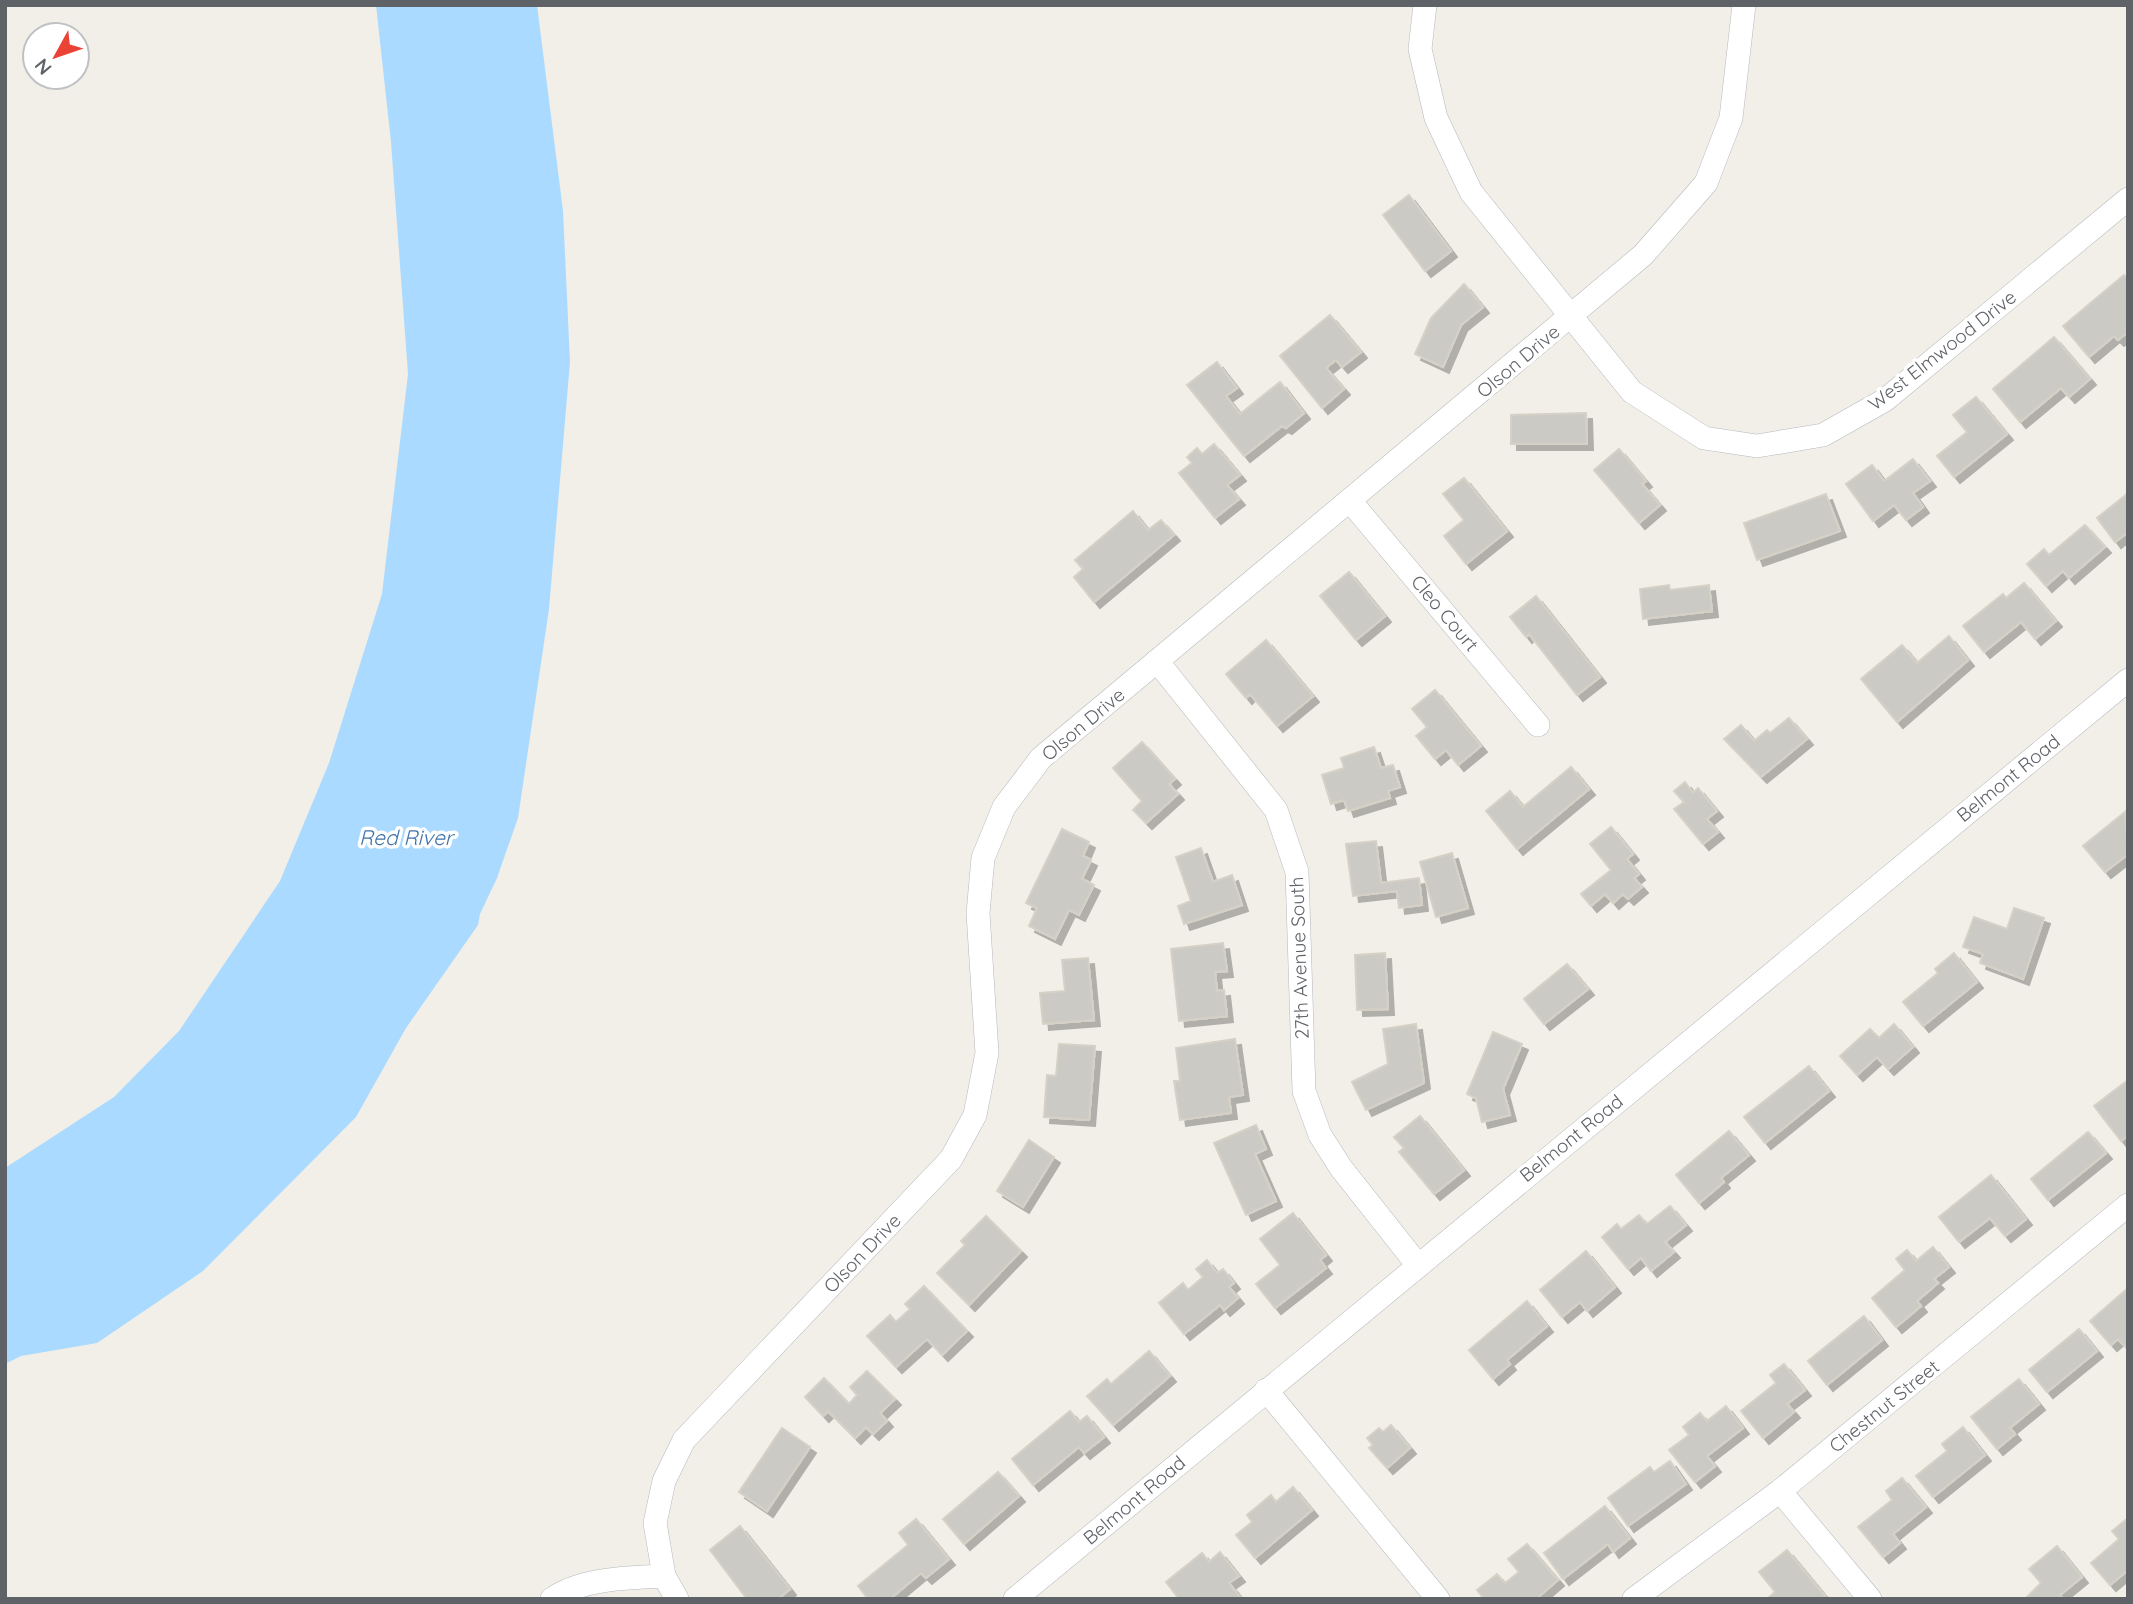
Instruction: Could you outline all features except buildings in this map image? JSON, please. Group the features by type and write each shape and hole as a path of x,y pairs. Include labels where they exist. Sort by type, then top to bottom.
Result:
{"street":[{"name":"West Elmwood Drive","path":"1425,5 1420,49 1436,118 1471,192 1632,392 1704,438 1757,446 1823,435 1885,400 2128,199"},
{"name":"Olson Drive","path":"677,1599 664,1576 655,1523 664,1480 684,1440 951,1159 975,1115 987,1054 978,913 983,858 1004,807 1041,758 1351,502 1643,255 1706,183 1731,118 1744,5"},
{"name":"Cleo Court","path":"1351,502 1538,725"},
{"name":"27th Avenue South","path":"1157,661 1276,810 1297,872 1304,1091 1320,1135 1341,1168 1417,1264"},
{"name":"Belmont Road","path":"1015,1599 1417,1264 2128,680"},
{"name":"Chestnut Street","path":"1634,1599 1780,1491 2128,1205"},
{"path":"1266,1390 1438,1599"},
{"path":"1780,1491 1870,1599"},
{"path":"552,1599 564,1591 621,1579 664,1576"}],"water":[{"name":"Red River","path":"376,5 537,5 563,211 570,362 549,609 518,818 478,925 406,1028 356,1117 203,1271 97,1343 21,1356 5,1364 5,1168 114,1097 179,1031 280,881 329,763 382,594 408,374 391,142"}]}
